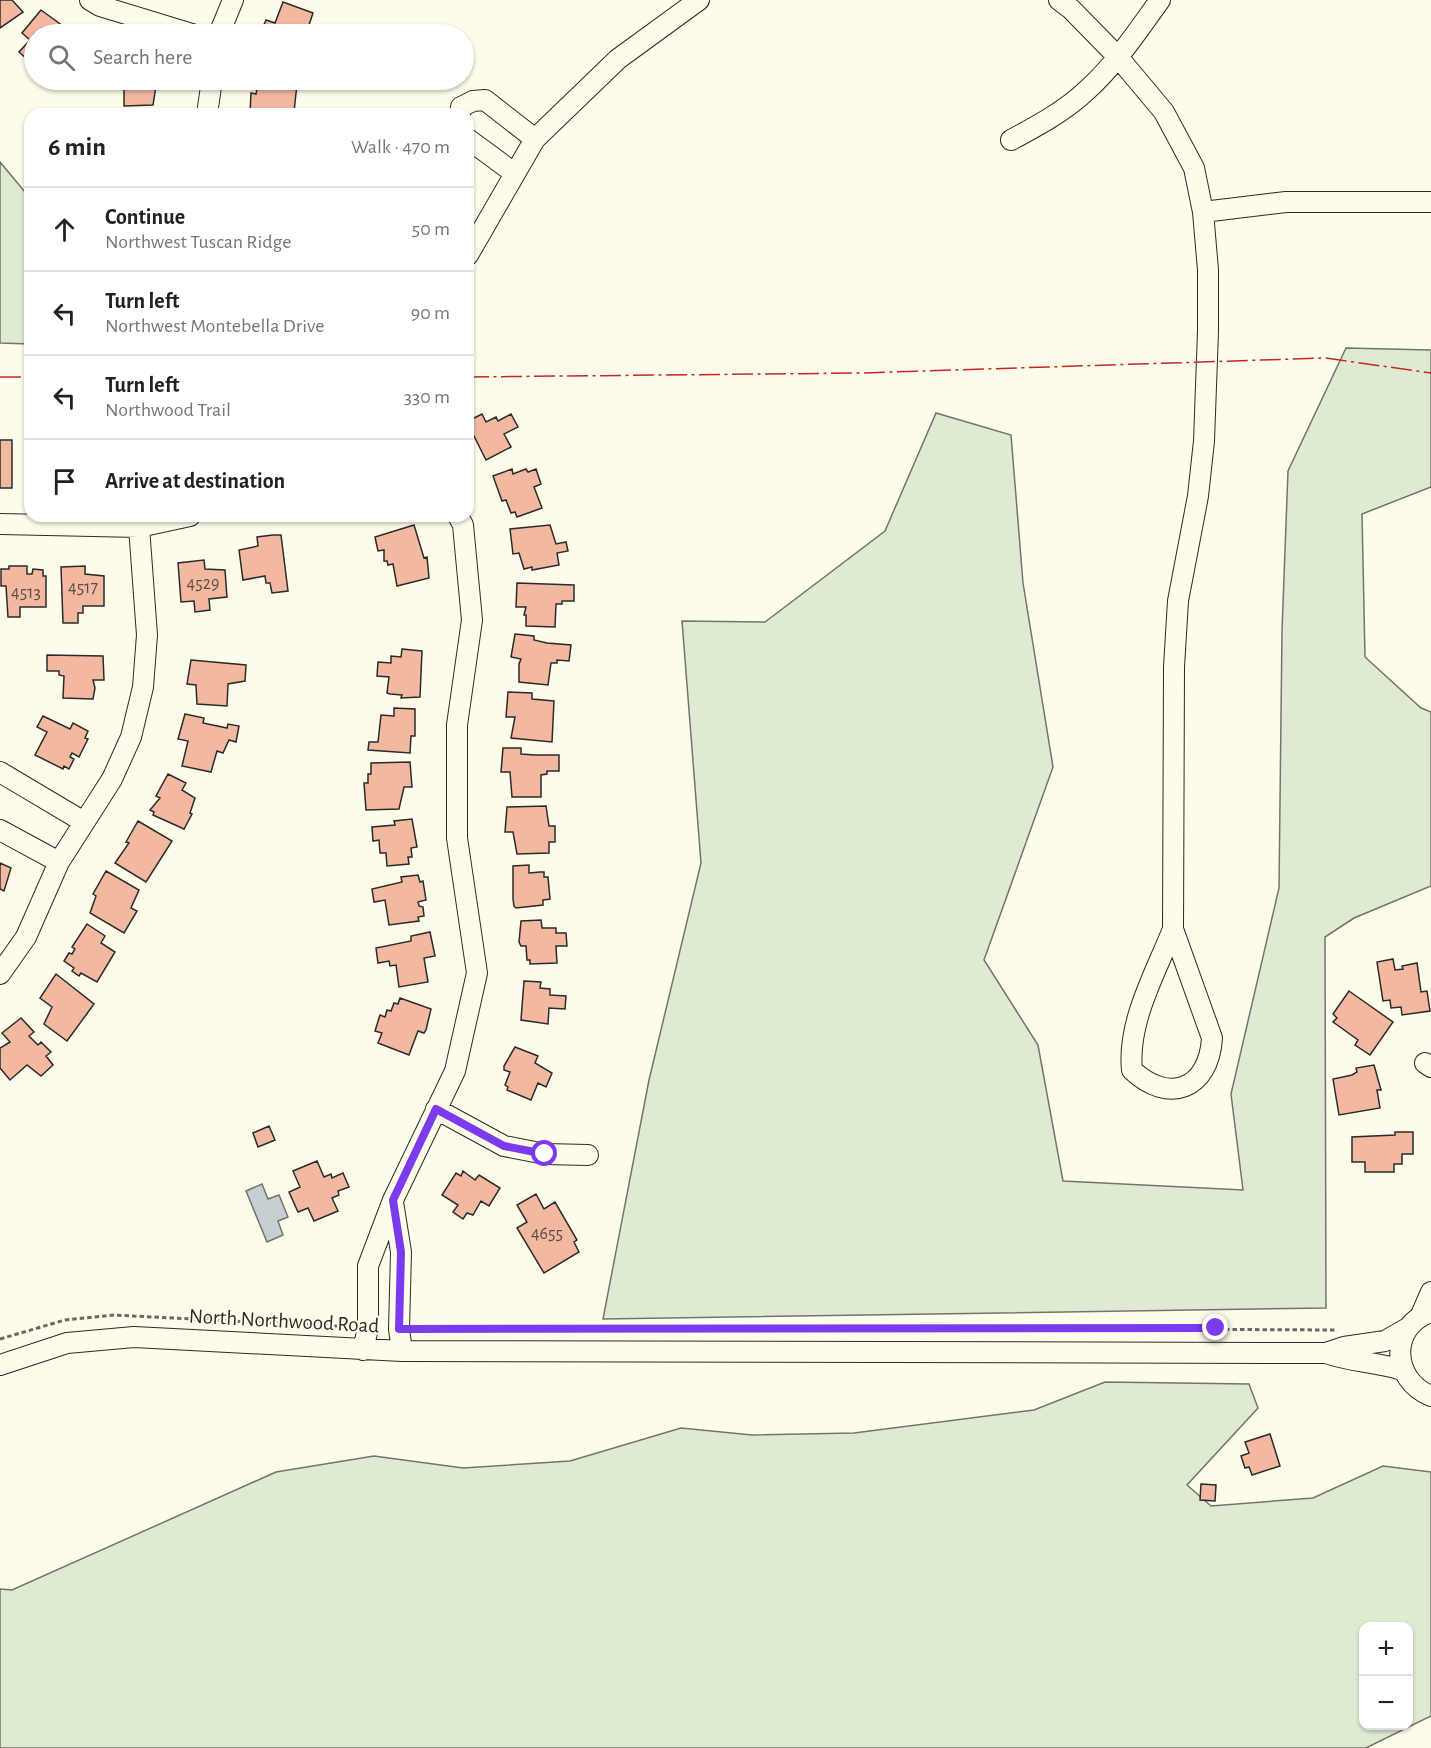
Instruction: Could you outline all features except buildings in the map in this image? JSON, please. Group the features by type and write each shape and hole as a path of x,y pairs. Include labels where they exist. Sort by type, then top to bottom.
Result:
{"street":[{"path":"90,0 100,6 159,24"},
{"path":"223,24 233,0"},
{"path":"474,244 535,139 618,59 699,0"},
{"path":"1059,0 1071,9 1118,57 1164,112 1194,168 1203,212 1208,311 1204,441 1198,496 1178,602 1174,667 1173,929 1212,1038 1211,1057 1201,1076 1181,1088 1164,1088 1147,1084 1132,1070 1130,1051 1137,1021 1173,929"},
{"path":"1011,140 1038,125 1085,92 1118,57 1160,0"},
{"path":"208,108 211,90"},
{"path":"461,108 472,101 485,100 535,139"},
{"path":"474,144 514,173"},
{"path":"1203,212 1286,202 1431,202"},
{"path":"0,524 139,527 162,522"},
{"path":"363,1350 368,1328 368,1266 393,1200 455,1071 477,973 457,838 457,725 472,620 461,522"},
{"path":"0,974 26,937 59,862 112,779 131,738 143,687 147,635 139,527"},
{"path":"0,772 84,822"},
{"path":"0,830 59,862"},
{"path":"436,1109 504,1146 545,1154 588,1155"},
{"path":"393,1200 401,1252 399,1329 402,1351"},
{"path":"1426,1313 1431,1292"},
{"name":"North Northwood Road","path":"0,1365 67,1343 134,1337 402,1351 1326,1353 1344,1347 1385,1341 1406,1329 1426,1313"},
{"path":"1406,1329 1400,1345 1402,1370 1414,1386 1431,1396"},
{"name":"North Northwood Road","path":"1326,1353 1348,1361 1380,1363 1402,1370"}],"path":[{"path":"0,1339 65,1320 114,1315 368,1328"},
{"path":"399,1329 1344,1330"}],"green space":[{"path":"0,162 24,191 24,344 0,343"},
{"path":"1346,348 1431,350 1431,487 1362,514 1365,657 1421,708 1431,712 1431,886 1354,918 1325,937 1326,1308 603,1319 649,1080 701,863 682,621 765,622 885,531 936,413 1011,435 1023,583 1053,767 984,960 1038,1045 1063,1181 1243,1190 1231,1094 1279,888 1282,631 1288,471"},
{"path":"1105,1382 1249,1384 1258,1408 1187,1485 1211,1506 1313,1498 1383,1466 1431,1472 1431,1716 1413,1725 1413,1622 1359,1622 1359,1730 1403,1730 1366,1748 0,1748 0,1589 12,1590 276,1472 374,1456 463,1468 570,1461 681,1428 752,1435 854,1433 1034,1410"}],"shaded area":[{"path":"262,1184 268,1199 279,1195 288,1217 278,1221 283,1235 267,1242 246,1191"}],"power":[{"path":"474,377 861,373 1325,358 1431,373"},
{"path":"0,377 24,377"}],"route":[{"path":"545,1154 504,1146 436,1109 393,1200 401,1252 399,1329 1216,1328"}]}
